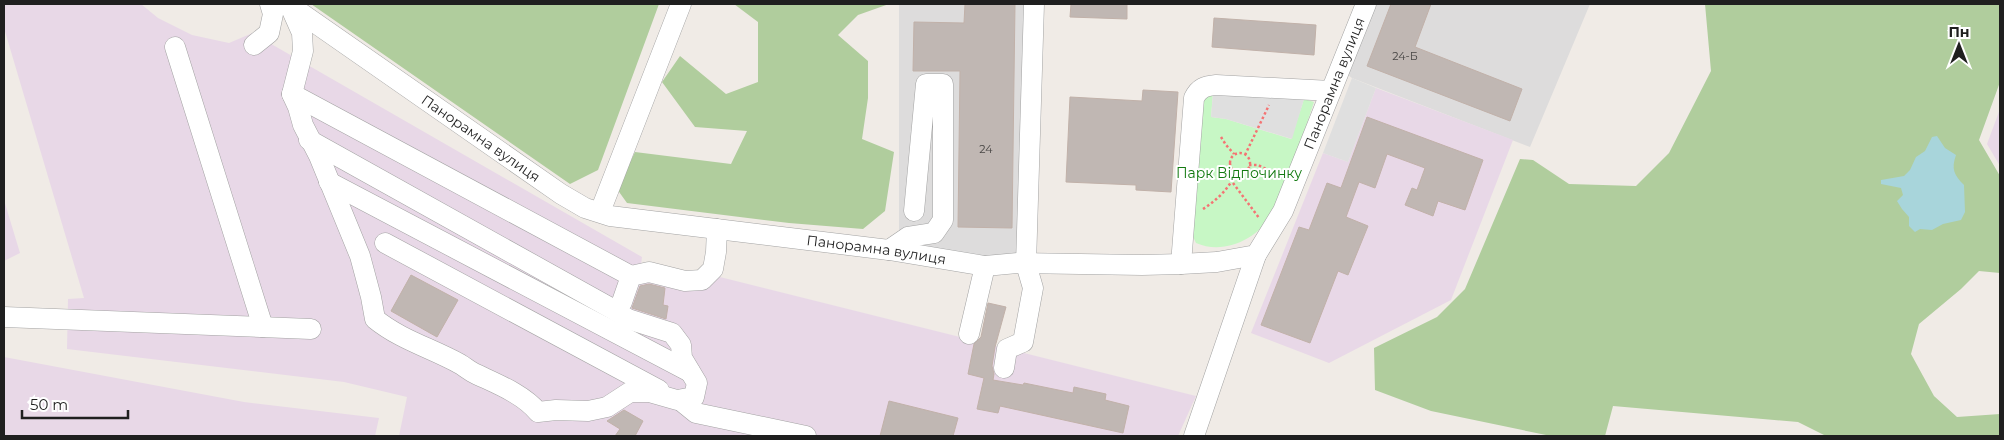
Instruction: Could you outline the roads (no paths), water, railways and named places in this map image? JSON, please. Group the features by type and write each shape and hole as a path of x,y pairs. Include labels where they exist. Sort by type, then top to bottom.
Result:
{"street":[{"path":"254,44 269,33 273,14 270,4"},
{"path":"600,212 681,4"},
{"path":"1004,368 1008,349 1023,342 1033,288 1026,264 1034,4"},
{"name":"Панорамна вулиця","path":"289,5 561,194 585,208 610,216 889,250 985,266 1026,264 1181,264 1216,262 1256,255 1283,211 1366,4"},
{"path":"289,5 302,33 303,51 292,94 309,140 319,156 360,256 375,319 390,331 498,384 533,406 538,412 556,410 588,411 607,407 630,392 649,392 679,400 694,397 697,383 682,358 681,345 672,334 628,319 309,140"},
{"path":"175,47 263,327"},
{"path":"889,250 908,236 934,234 943,220 943,84 926,84 914,211"},
{"path":"1181,264 1194,98 1197,92 1201,88 1216,85 1331,90"},
{"path":"292,94 631,276 649,272 685,281 702,280 713,269 717,228"},
{"path":"329,182 690,372"},
{"path":"385,243 679,400 696,413 806,436"},
{"path":"1194,436 1256,255"},
{"path":"969,334 985,266"},
{"path":"616,311 622,302 631,276"},
{"path":"4,317 311,328"}],"water":[{"path":"1937,136 1945,148 1956,155 1954,168 1956,175 1964,185 1965,212 1961,220 1943,224 1932,230 1920,229 1915,232 1909,226 1909,217 1897,201 1903,195 1901,188 1881,184 1881,180 1904,176 1910,170 1916,157 1925,151 1932,137"}],"park label":[{"name":"Парк Відпочинку","path":"1239,173"}]}
